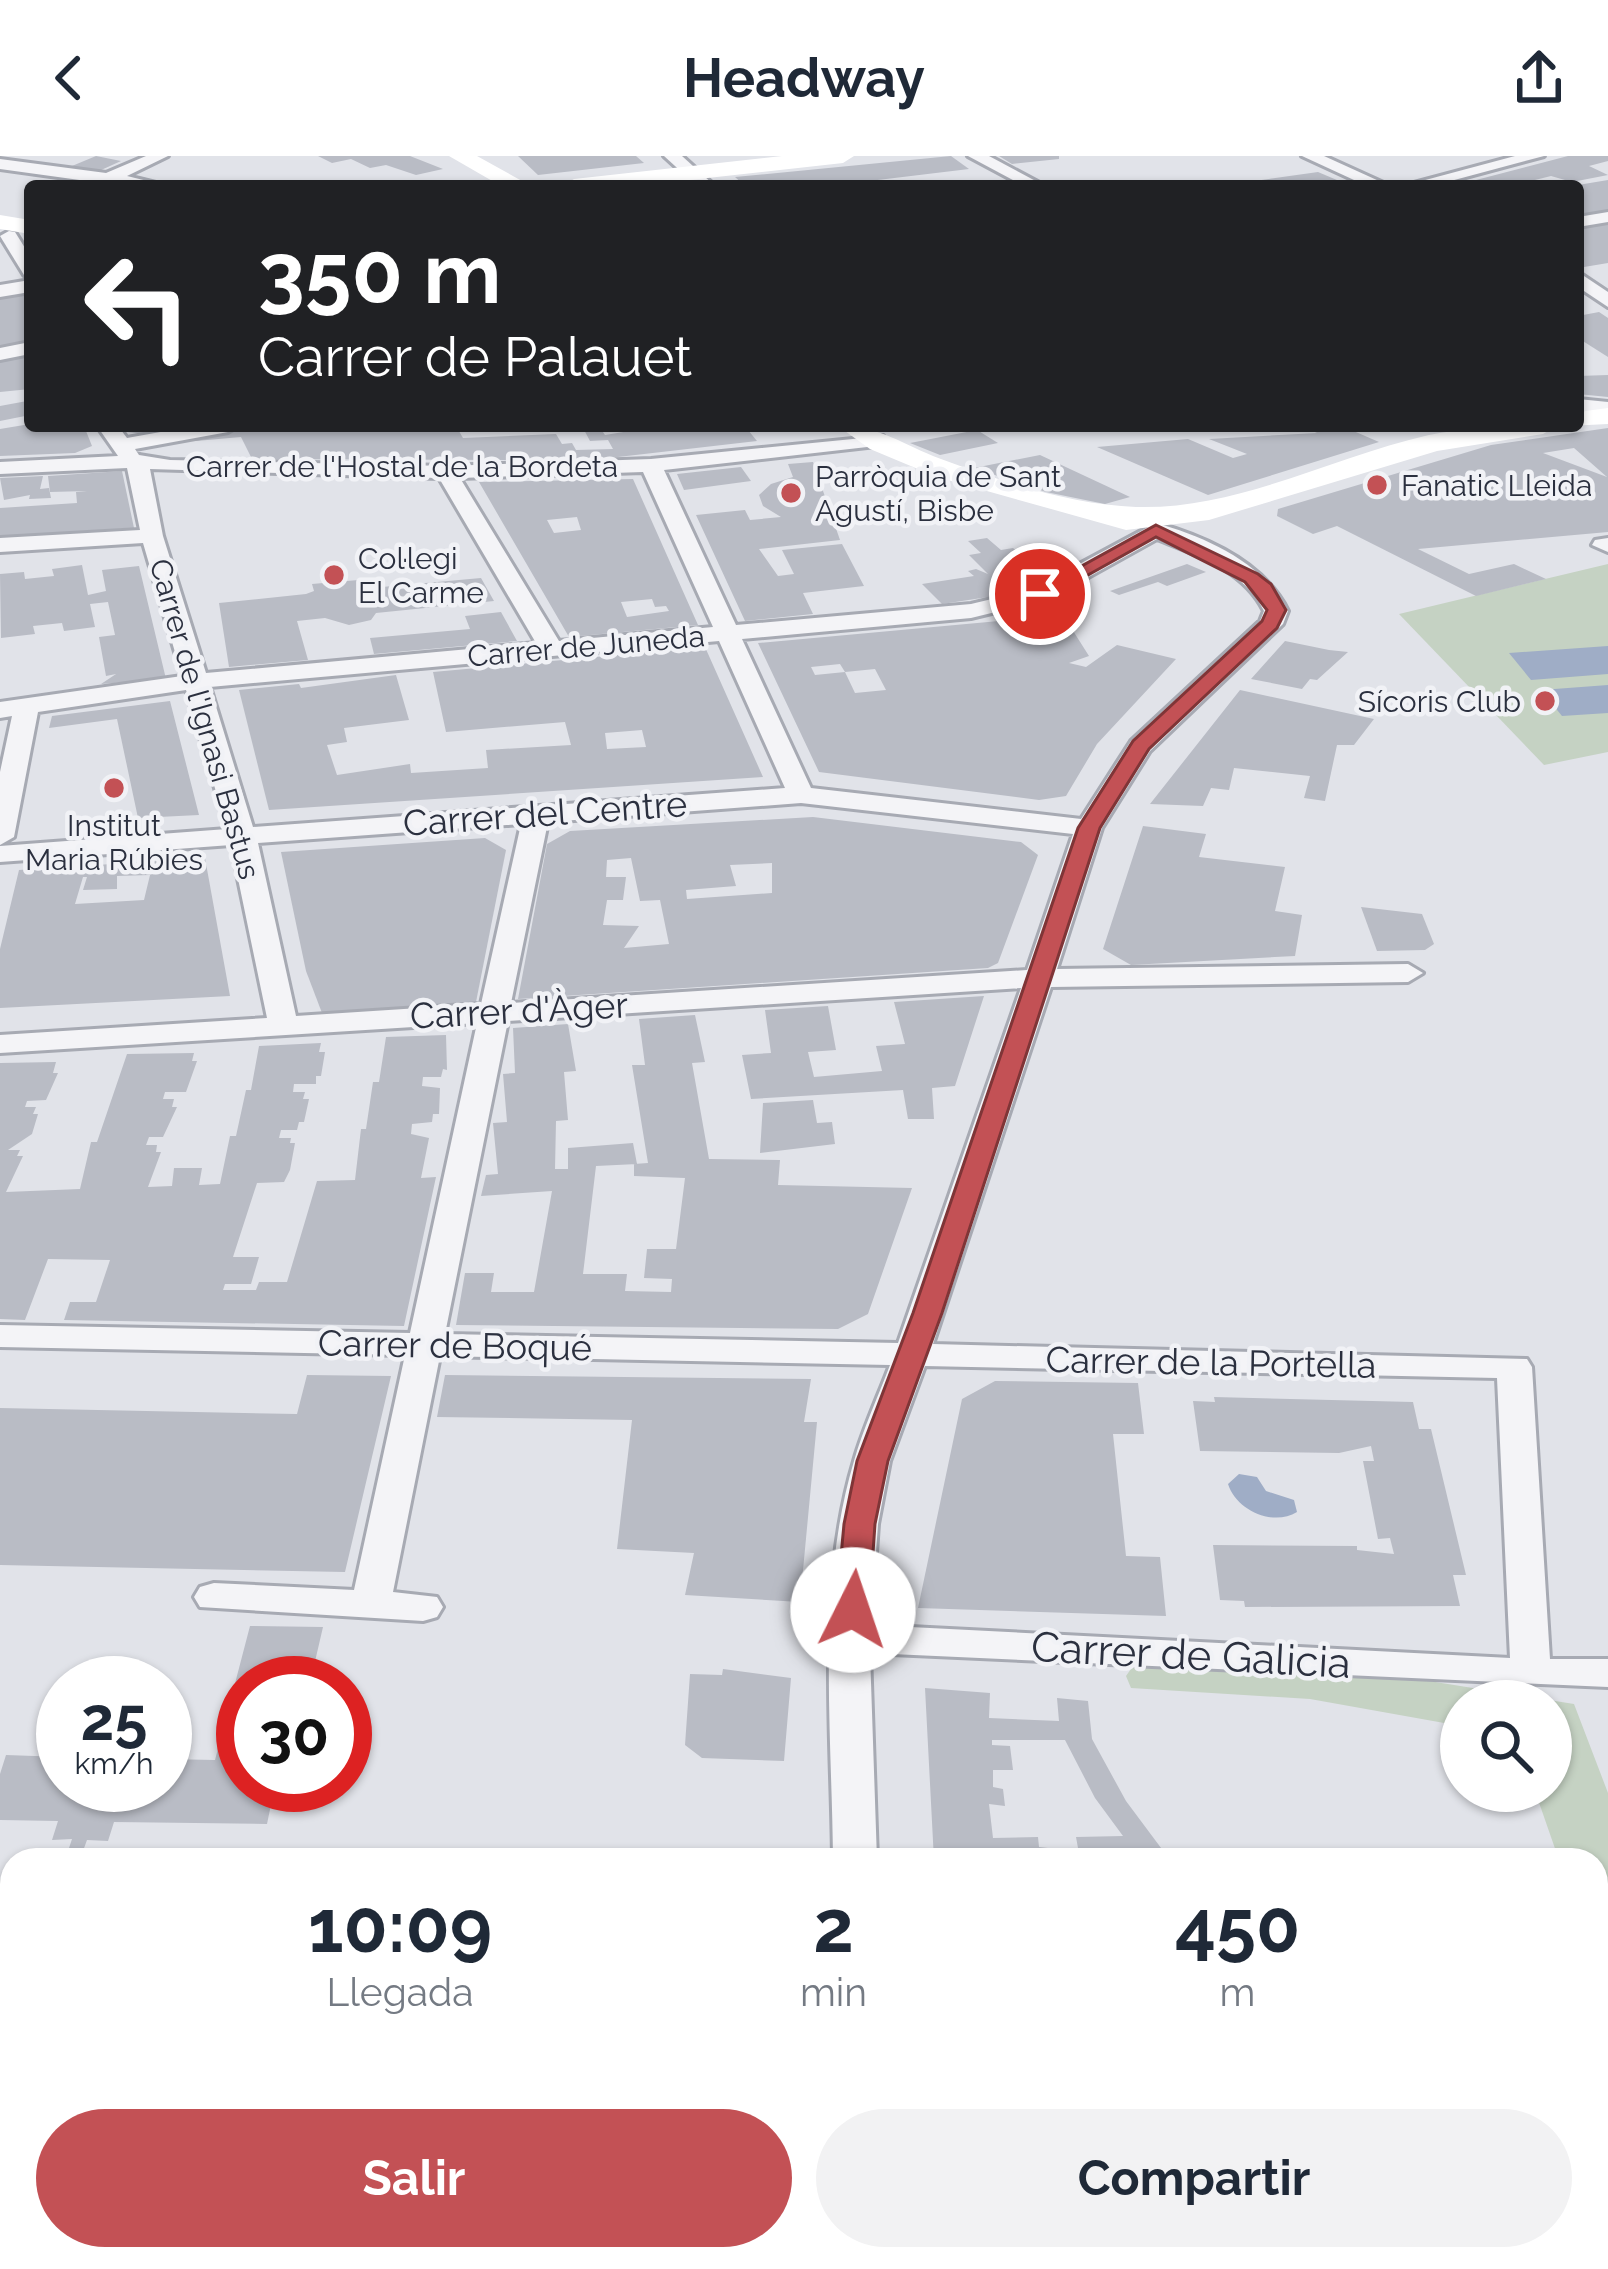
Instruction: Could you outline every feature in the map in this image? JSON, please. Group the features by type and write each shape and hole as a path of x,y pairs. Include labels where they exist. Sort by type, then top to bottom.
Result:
{"main road":[{"path":"460,156 507,180"},
{"path":"624,180 843,156"},
{"path":"864,433 1020,494 1156,530 1433,443 1504,432"},
{"path":"1097,512 1157,516 1209,512"}],"street":[{"path":"107,180 160,156"},
{"path":"976,156 1024,180"},
{"path":"1310,156 1368,180"},
{"path":"1437,180 1536,156"},
{"path":"0,164 84,180"},
{"path":"1584,283 1608,304"},
{"path":"121,444 192,432"},
{"name":"Carrer de l'Hostal de la Bordeta","path":"0,468 121,444 170,466 446,472 651,465 864,433"},
{"name":"Carrer de l'Ignasi Bastus","path":"121,444 199,681 242,834 283,1024"},
{"path":"651,465 801,795"},
{"path":"446,472 551,649"},
{"path":"855,1848 850,1638 859,1524 868,1482 1089,828 1140,746 1270,624 1276,610 1252,578 1156,530"},
{"name":"Carrer de Juneda","path":"13,708 199,681 932,616 1012,604 1113,558 1156,530"},
{"path":"0,545 152,536"},
{"path":"0,837 13,708"},
{"name":"Carrer del Centre","path":"0,854 801,795 1089,828"},
{"path":"371,1603 536,814"},
{"name":"Carrer d'Àger","path":"0,1044 1039,978 1408,973"},
{"name":"Carrer de Boqué","path":"0,1336 909,1357"},
{"name":"Carrer de la Portella","path":"909,1357 1514,1366 1531,1673"},
{"path":"214,1597 423,1607"},
{"name":"Carrer de Galicia","path":"850,1638 1608,1673"}],"green space":[{"name":"Sícoris Club","path":"1608,564 1608,752 1544,765 1399,614"},
{"path":"1133,1666 1429,1681 1440,1683 1440,1722 1310,1699 1131,1688 1126,1676"},
{"path":"1572,1704 1608,1793 1608,1848 1555,1848 1542,1812 1572,1812"}],"water":[{"path":"1608,646 1608,674 1531,680 1509,653"},
{"path":"1608,685 1608,713 1562,716 1541,690"},
{"path":"1239,1474 1257,1477 1266,1491 1294,1500 1297,1512 1277,1518 1247,1508 1228,1484"}],"building":[{"path":"96,156 121,161 99,171 72,166"},
{"path":"318,156 410,156 443,169 416,175 386,165 370,168 351,159 332,163"},
{"path":"518,156 636,156 644,163 538,175"},
{"path":"951,156 969,169 878,180 735,177"},
{"path":"999,156 1059,156 1059,159 1012,164"},
{"path":"1568,156 1608,156 1608,161 1589,166 1608,175 1582,180 1551,176 1476,180"},
{"path":"1318,172 1337,180 1262,180"},
{"path":"1608,180 1608,212 1584,216 1584,184"},
{"path":"1608,224 1608,263 1584,267 1584,228"},
{"path":"24,295 24,343 0,347 0,299"},
{"path":"1599,312 1608,318 1608,357 1584,342 1584,315"},
{"path":"24,357 24,390 0,392 0,362"},
{"path":"1608,375 1608,397 1584,395 1584,376"},
{"path":"24,402 24,416 0,421 0,406"},
{"path":"24,425 24,432 86,432 92,446 75,453 0,456 0,429"},
{"path":"1608,428 1608,532 1418,549 1469,574 1514,564 1546,579 1476,596 1337,526 1313,534 1277,516 1278,509 1491,445","holes":["1574,448 1607,477 1543,453"]},
{"path":"223,432 460,432 463,438 556,434 562,444 572,443 576,450 613,449 608,440 590,441 585,432 750,432 757,441 618,457 252,459 241,437 196,441 196,437"},
{"path":"980,432 998,443 940,455 910,443"},
{"path":"1356,432 1379,442 1208,495 1097,447 1188,439 1233,458 1247,454 1209,439"},
{"path":"1040,455 1130,497 1105,504 1046,492 974,468"},
{"path":"813,462 840,540 759,549 778,576 794,574 782,550 842,544 864,586 803,593 813,614 745,621 696,515 745,510 750,520 781,517 763,506 759,495 771,484 793,477 788,464"},
{"path":"741,467 751,481 684,490 677,474"},
{"path":"122,471 134,528 0,536 0,508 77,503 76,492 87,491 50,492 48,476"},
{"path":"43,476 40,489 49,488 51,498 29,499 30,495 4,500 0,478"},
{"path":"633,479 698,625 569,637 479,482","holes":["577,517 581,530 554,533 547,520","652,599 655,607 666,606 669,611 627,617 621,602"]},
{"path":"987,538 1001,550 1013,548 1054,582 1022,592 942,604 922,584 974,576 968,571 976,569 988,574 969,555 981,553 968,541"},
{"path":"1187,564 1206,572 1167,586 1158,582 1119,595 1110,591"},
{"path":"82,565 88,595 106,591 102,570 139,566 166,679 101,684 116,674 106,676 99,637 115,635 108,602 90,604 95,627 64,631 62,623 33,626 35,634 1,638 0,574 24,572 25,579 54,576 52,569"},
{"path":"481,578 494,601 376,613 371,620 349,625 325,618 297,621 308,660 229,667 219,603 306,594 314,591 312,584 370,579 372,585 382,587"},
{"path":"501,612 517,641 374,654 370,638 470,629 465,616"},
{"path":"1063,615 1089,656 1069,663 1086,667 1117,645 1176,659 1097,744 1066,796 1039,800 819,772 758,643","holes":["840,664 845,672 815,675 811,667","875,669 886,690 855,693 845,672"]},
{"path":"1285,641 1348,652 1302,689 1251,679"},
{"path":"705,647 763,777 269,810 239,690 299,684 301,688 396,675 409,720 344,728 347,742 327,745 337,775 410,764 411,773 488,768 486,750 571,745 565,722 446,732 433,672","holes":["642,730 646,747 607,749 605,733"]},
{"path":"1240,690 1374,719 1354,745 1337,745 1325,801 1304,798 1310,776 1234,768 1229,790 1211,788 1203,806 1150,804"},
{"path":"170,701 199,815 138,818 117,719 49,728 52,716"},
{"path":"813,817 1021,842 1038,855 998,963 988,968 518,999 547,844 570,831","holes":["631,858 640,901 660,900 669,944 624,948 639,926 603,925 607,900 623,900 626,877 606,877 607,860","772,863 772,893 687,899 686,890 736,886 730,865"]},
{"path":"1143,826 1206,834 1199,857 1285,867 1275,911 1302,915 1295,956 1131,965 1103,949"},
{"path":"485,838 506,850 476,1002 322,1013 306,971 281,852"},
{"path":"205,858 230,996 0,1008 0,949 19,870","holes":["150,875 144,900 75,904 83,877 87,877 83,890 117,889 117,876"]},
{"path":"1361,907 1422,914 1434,944 1425,950 1377,951"},
{"path":"984,996 955,1086 932,1088 934,1119 908,1119 903,1090 751,1099 742,1055 771,1053 765,1010 828,1006 836,1050 808,1052 814,1077 882,1071 876,1046 905,1044 894,1002"},
{"path":"695,1015 705,1062 692,1063 709,1159 780,1160 778,1185 912,1188 868,1314 838,1329 456,1325 465,1273 494,1273 491,1292 534,1292 552,1191 481,1196 486,1175 498,1174 493,1123 507,1122 503,1074 515,1073 513,1028 568,1024 576,1071 564,1072 568,1120 556,1121 555,1169 568,1169 568,1148 633,1143 637,1164 648,1163 632,1065 645,1065 639,1019","holes":["634,1164 634,1176 685,1178 676,1249 647,1249 644,1278 672,1279 671,1292 625,1291 627,1274 583,1274 596,1166"]},
{"path":"446,1035 447,1070 443,1069 441,1077 423,1077 422,1086 440,1088 439,1114 433,1114 432,1122 412,1124 411,1134 429,1138 421,1178 436,1177 404,1326 64,1320 70,1302 96,1302 110,1260 48,1259 25,1320 0,1319 0,1063 56,1062 53,1073 58,1073 46,1100 27,1101 25,1107 36,1107 33,1114 38,1114 32,1134 8,1150 20,1150 17,1156 23,1156 6,1192 80,1189 91,1142 97,1142 127,1054 194,1053 192,1061 197,1061 186,1092 165,1092 163,1099 174,1099 172,1107 177,1107 163,1137 149,1137 146,1145 157,1145 156,1152 161,1152 148,1187 172,1186 174,1168 202,1168 199,1185 220,1184 230,1136 236,1136 246,1090 251,1090 259,1046 321,1043 319,1052 325,1052 316,1084 294,1084 293,1092 305,1092 303,1099 309,1099 304,1122 299,1122 297,1130 281,1130 279,1138 295,1143 290,1170 284,1182 257,1183 233,1257 259,1257 251,1284 225,1284 223,1290 256,1290 259,1282 287,1282 317,1181 355,1180 361,1129 366,1129 373,1082 379,1082 386,1037"},
{"path":"813,1100 817,1123 832,1122 835,1144 760,1153 763,1103"},
{"path":"307,1375 391,1376 345,1572 0,1565 0,1408 297,1414"},
{"path":"445,1375 811,1379 804,1422 817,1422 800,1602 685,1595 694,1553 617,1549 632,1420 437,1417"},
{"path":"995,1381 1138,1383 1144,1434 1113,1434 1126,1556 1160,1557 1166,1616 918,1608 962,1399"},
{"path":"1214,1397 1413,1402 1419,1429 1431,1429 1466,1575 1453,1575 1460,1606 1245,1607 1244,1601 1220,1600 1213,1545 1357,1546 1357,1550 1394,1554 1390,1538 1378,1539 1363,1461 1374,1461 1371,1446 1339,1453 1200,1451 1193,1401 1215,1402"},
{"path":"250,1626 323,1627 316,1656 242,1656"},
{"path":"723,1669 791,1678 784,1761 702,1758 685,1745 690,1674 722,1675"},
{"path":"925,1688 990,1693 989,1718 1059,1721 1057,1698 1088,1701 1092,1739 1126,1801 1161,1848 1078,1848 1076,1837 1123,1836 1095,1798 1065,1740 992,1740 992,1745 1010,1746 1013,1770 993,1770 993,1787 1003,1789 1005,1806 989,1804 993,1838 1038,1837 1039,1847 1048,1848 933,1848"},
{"path":"6,1755 36,1756 36,1812 192,1812 192,1760 215,1760 216,1756 216,1812 269,1812 267,1824 114,1822 108,1841 87,1840 84,1848 69,1848 72,1839 52,1840 58,1821 0,1820 0,1774"}],"place":[{"name":"Fanatic Lleida","path":"1377,485"},
{"name":"Parròquia de Sant Agustí, Bisbe","path":"791,493"},
{"name":"Col·legi El Carme","path":"334,575"},
{"name":"Sícoris Club","path":"1545,701"},
{"name":"Institut Maria Rúbies","path":"114,788"}],"route":[{"path":"853,1610 859,1524 872,1461 927,1313 1089,828 1140,746 1270,624 1276,610 1252,578 1156,530 1113,558 1040,594"}]}
